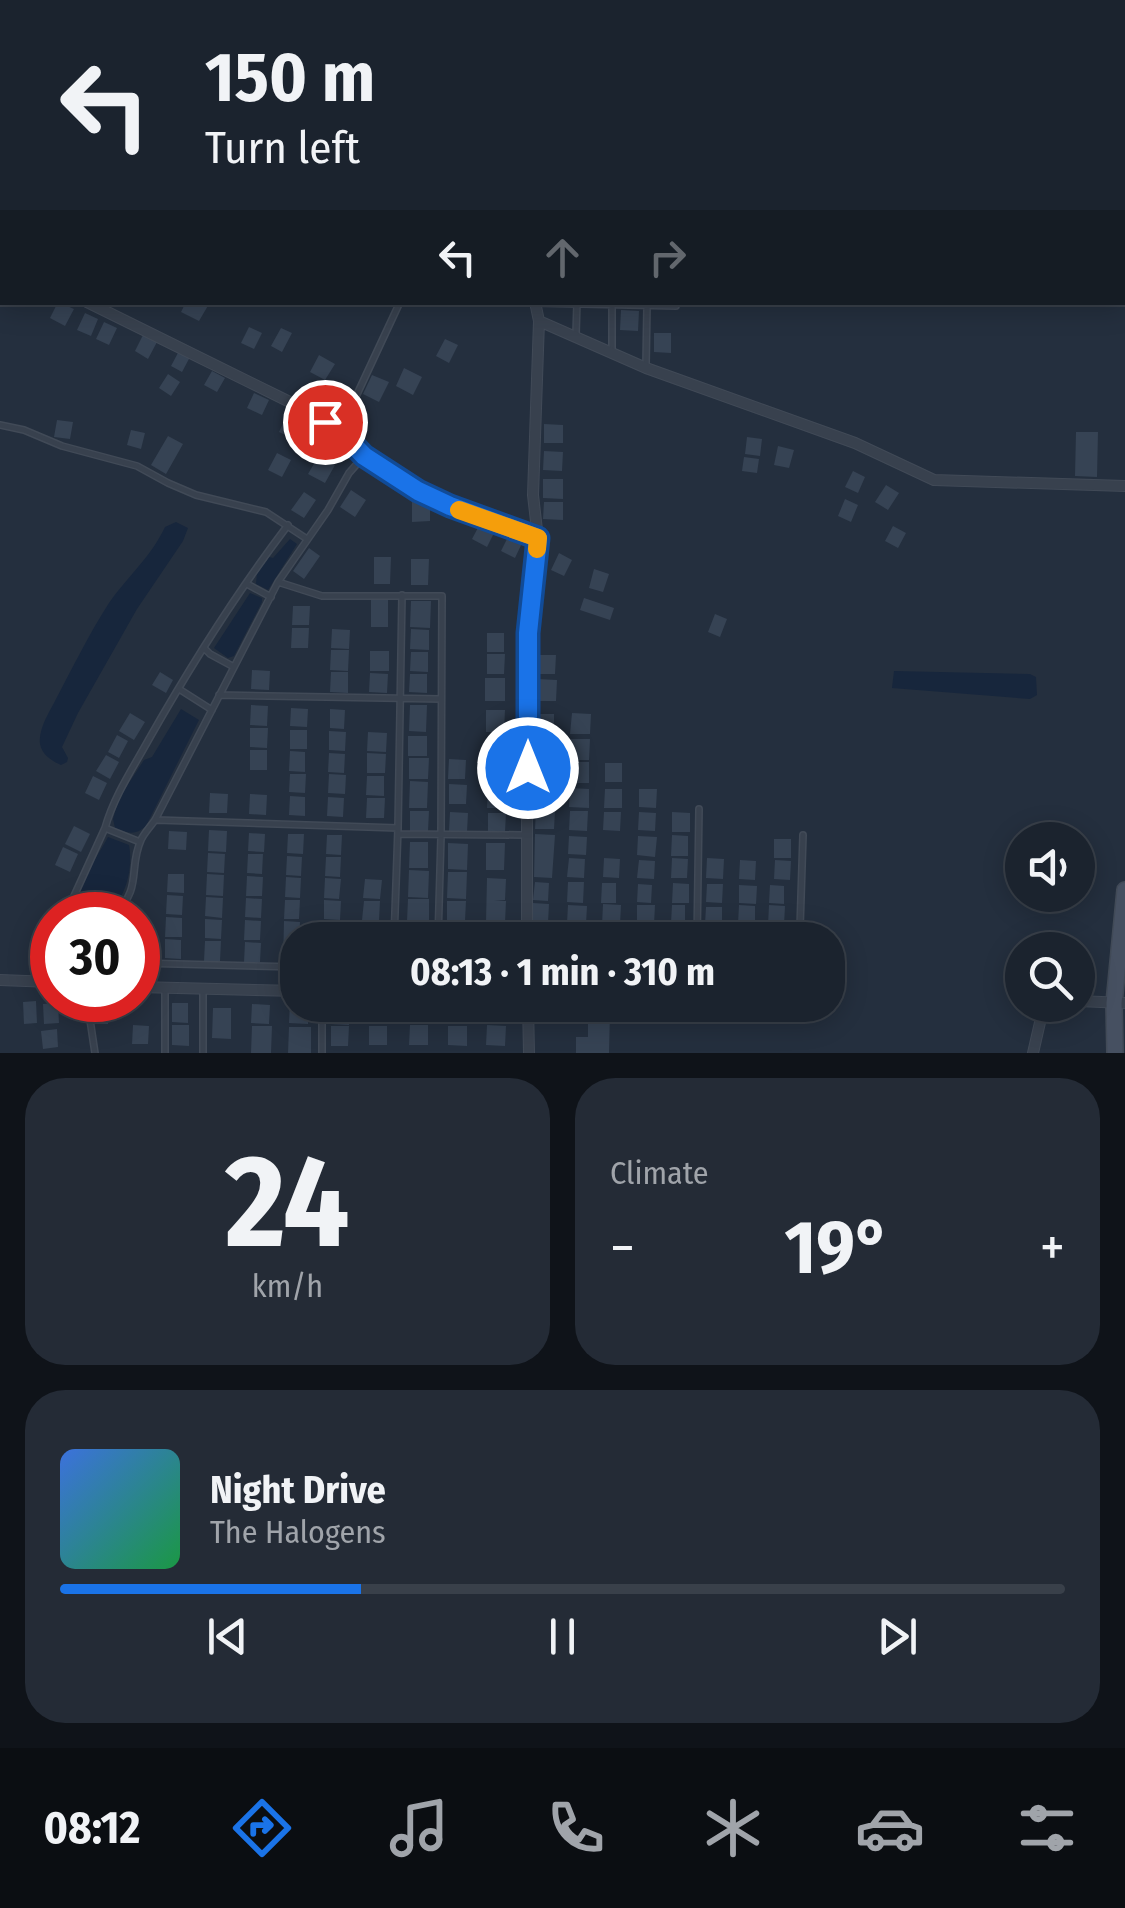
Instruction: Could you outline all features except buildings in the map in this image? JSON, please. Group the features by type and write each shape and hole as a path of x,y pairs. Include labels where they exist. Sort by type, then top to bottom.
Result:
{"street":[{"path":"93,305 306,410 344,435 364,456 418,491 538,538"},
{"path":"527,922 528,633 538,538 532,495 539,321 536,305"},
{"path":"539,321 646,368 855,443 934,480 1125,486"},
{"path":"1114,1053 1125,890"},
{"path":"0,980 30,981"},
{"path":"160,988 280,990"},
{"path":"1095,1002 1120,1003"},
{"path":"528,1022 529,1053"},
{"path":"1033,1053 1040,1022"}],"lane":[{"path":"344,435 352,405 399,305"},
{"path":"576,338 577,305"},
{"path":"612,305 612,352"},
{"path":"646,368 647,305"},
{"path":"662,305 676,306"},
{"path":"0,425 137,466 196,495 266,512 307,539"},
{"path":"131,892 140,842 278,582 348,474 364,456"},
{"path":"76,892 111,807 179,689 288,525"},
{"path":"278,582 322,596 442,596 439,922"},
{"path":"247,584 271,596"},
{"path":"395,922 402,596"},
{"path":"204,648 234,667"},
{"path":"179,689 212,710"},
{"path":"219,695 440,699"},
{"path":"698,922 699,809"},
{"path":"155,820 441,836 528,835"},
{"path":"105,828 140,842"},
{"path":"800,922 803,835"},
{"path":"160,964 280,967"},
{"path":"164,1053 165,988"},
{"path":"203,988 203,1053"},
{"path":"91,1022 96,1053"},
{"path":"322,1022 322,1053"}],"water":[{"path":"176,522 188,528 183,541 137,609 78,713 62,747 67,762 61,765 45,754 40,744 48,715 109,603 165,527"},
{"path":"290,539 297,544 268,590 256,584 257,573 269,557 273,558"},
{"path":"250,593 262,598 262,602 234,656 228,658 214,648"},
{"path":"894,671 1030,674 1036,677 1037,695 1030,699 892,688"},
{"path":"181,709 199,720 146,826 131,833 115,828 113,819 119,798 144,760 152,757"},
{"path":"108,837 129,845 129,871 123,892 79,892"}],"slow traffic":[{"path":"459,510 538,538 537,549"}],"route":[{"path":"325,422 364,456 418,491 538,538 528,633 528,768"}]}
